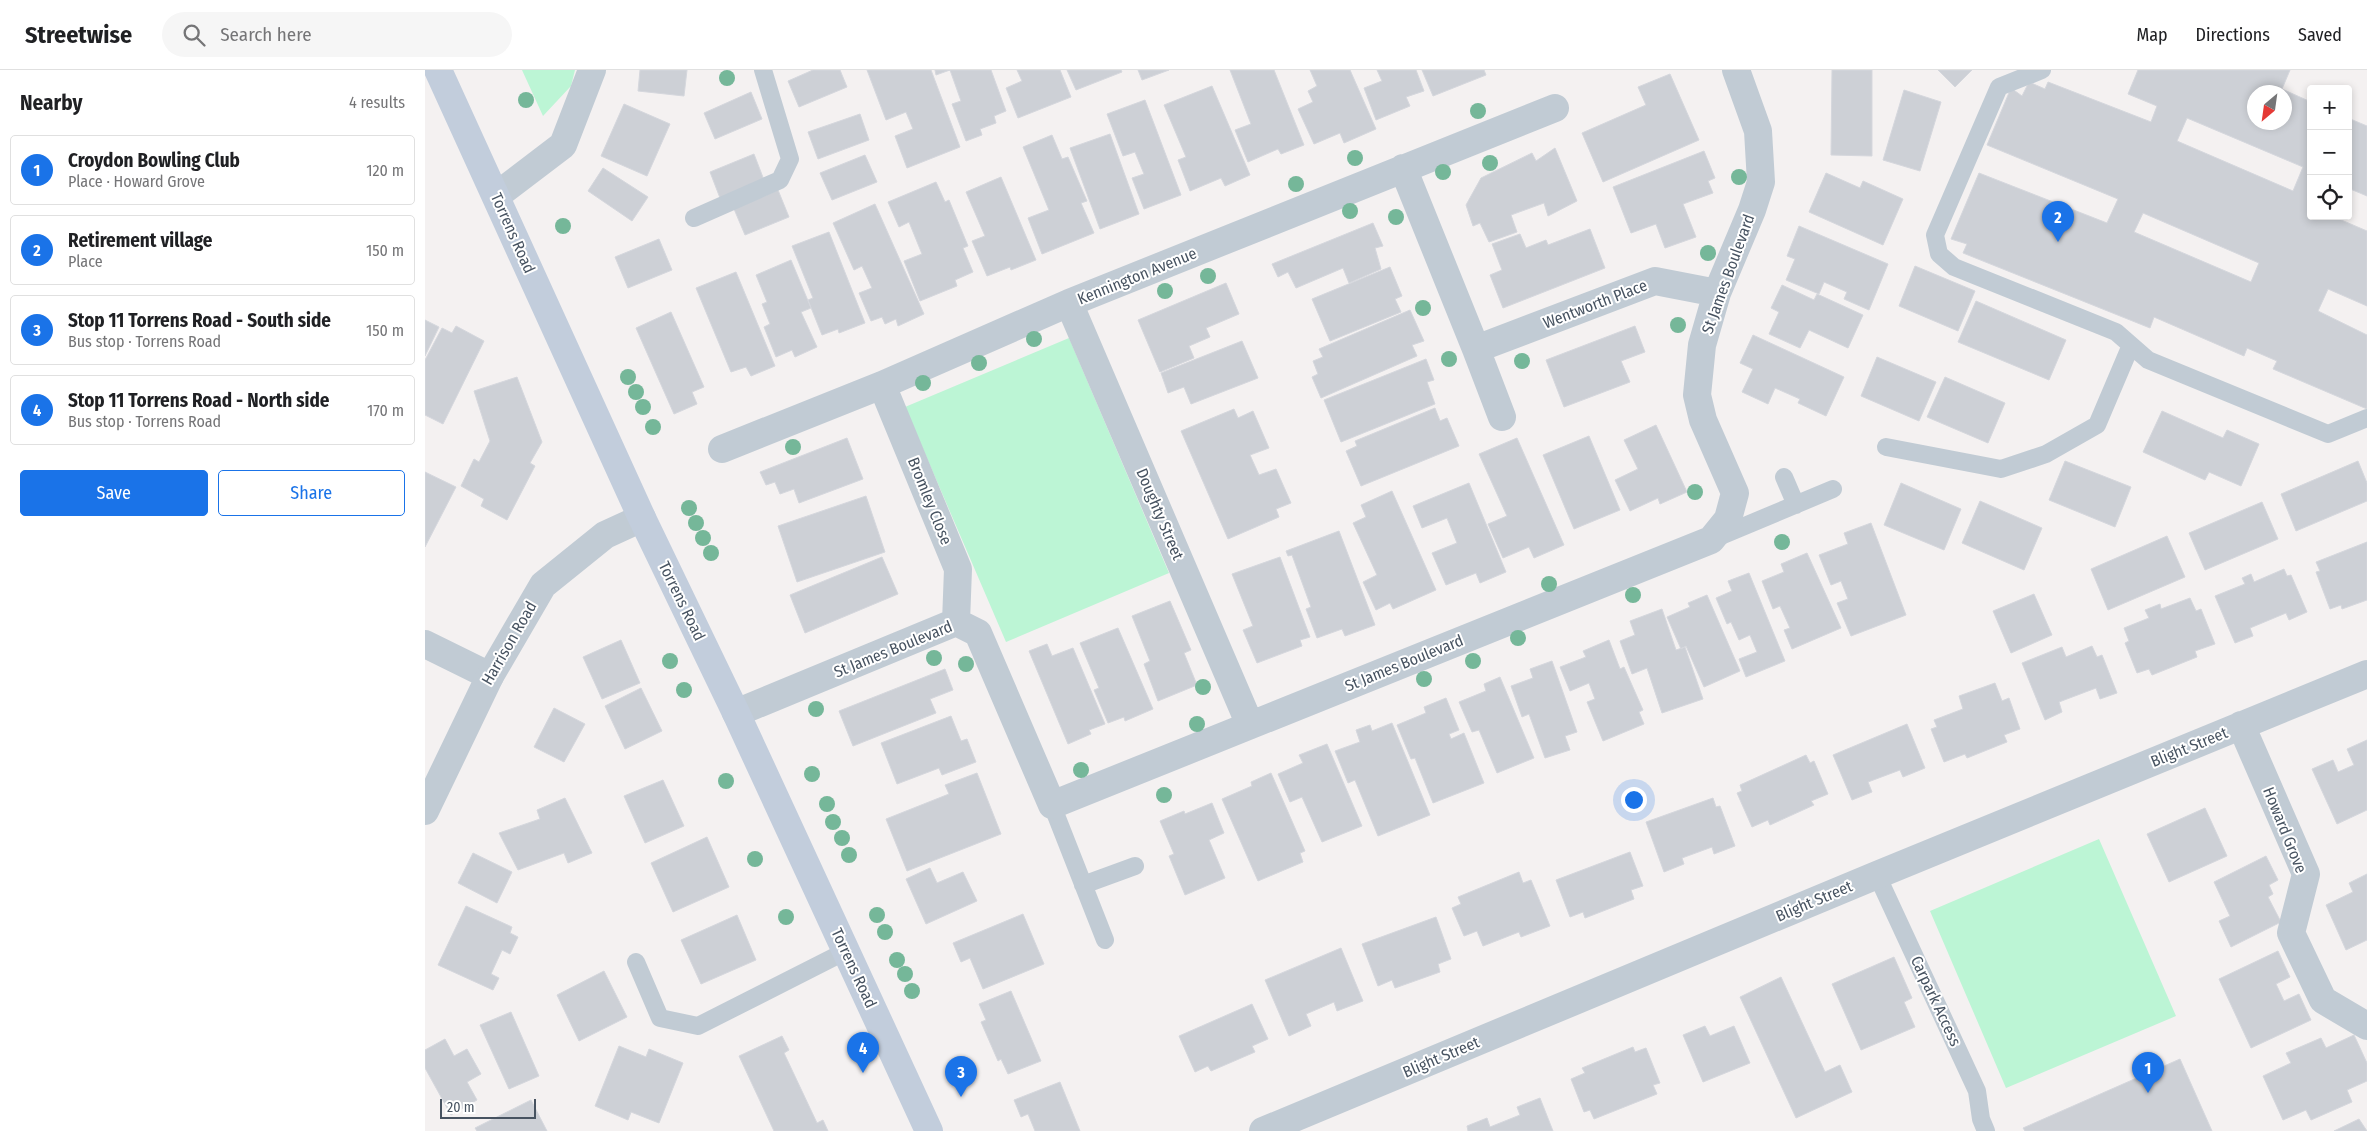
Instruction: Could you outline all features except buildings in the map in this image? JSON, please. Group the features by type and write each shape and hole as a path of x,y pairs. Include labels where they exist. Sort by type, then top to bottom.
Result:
{"main road":[{"name":"Torrens Road","path":"437,70 497,196 642,518 736,713 929,1131"}],"street":[{"path":"497,196 563,145 592,70"},
{"name":"St James Boulevard","path":"736,713 956,622 978,633 1052,804 1711,540 1728,519 1735,493 1703,420 1697,395 1702,345 1717,293 1752,210 1761,182 1758,131 1736,70"},
{"name":"Kennington Avenue","path":"721,449 882,385 1069,303 1555,108"},
{"path":"1403,168 1476,349 1501,417"},
{"name":"Wentworth Place","path":"1476,349 1655,281 1717,293"},
{"name":"Doughty Street","path":"1069,303 1250,725"},
{"name":"Bromley Close","path":"882,385 958,569 956,622"},
{"name":"Harrison Road","path":"425,811 490,676 543,584 605,535 642,518"},
{"path":"425,644 490,676"},
{"name":"Blight Street","path":"1263,1131 1877,874 2367,674"},
{"name":"Howard Grove","path":"2241,726 2306,874 2291,933 2323,1000 2367,1026"}],"lane":[{"path":"694,218 780,180 790,159 763,70"},
{"path":"2042,70 1999,87 1935,235 1939,254 1954,266 2116,332 2148,360 2328,434 2367,418"},
{"path":"1886,447 2001,469 2046,454 2097,425 2131,345"},
{"path":"1785,477 1796,504"},
{"path":"1711,540 1833,489"},
{"path":"1052,804 1105,940"},
{"path":"1083,885 1135,866"},
{"name":"Carpark Access","path":"1877,874 1977,1090 1981,1119 1986,1131"},
{"path":"636,962 660,1018 698,1026 846,952"}],"green space":[{"path":"522,70 575,70 571,86 543,116"},
{"path":"1069,338 1169,573 1006,642 905,407"},
{"path":"2099,839 2176,1016 2006,1088 1930,911"}],"place":[{"name":"Retirement village","path":"2058,242"},
{"name":"Stop 11 Torrens Road - North side","path":"863,1073"},
{"name":"Croydon Bowling Club","path":"2148,1093"},
{"name":"Stop 11 Torrens Road - South side","path":"961,1097"}]}
